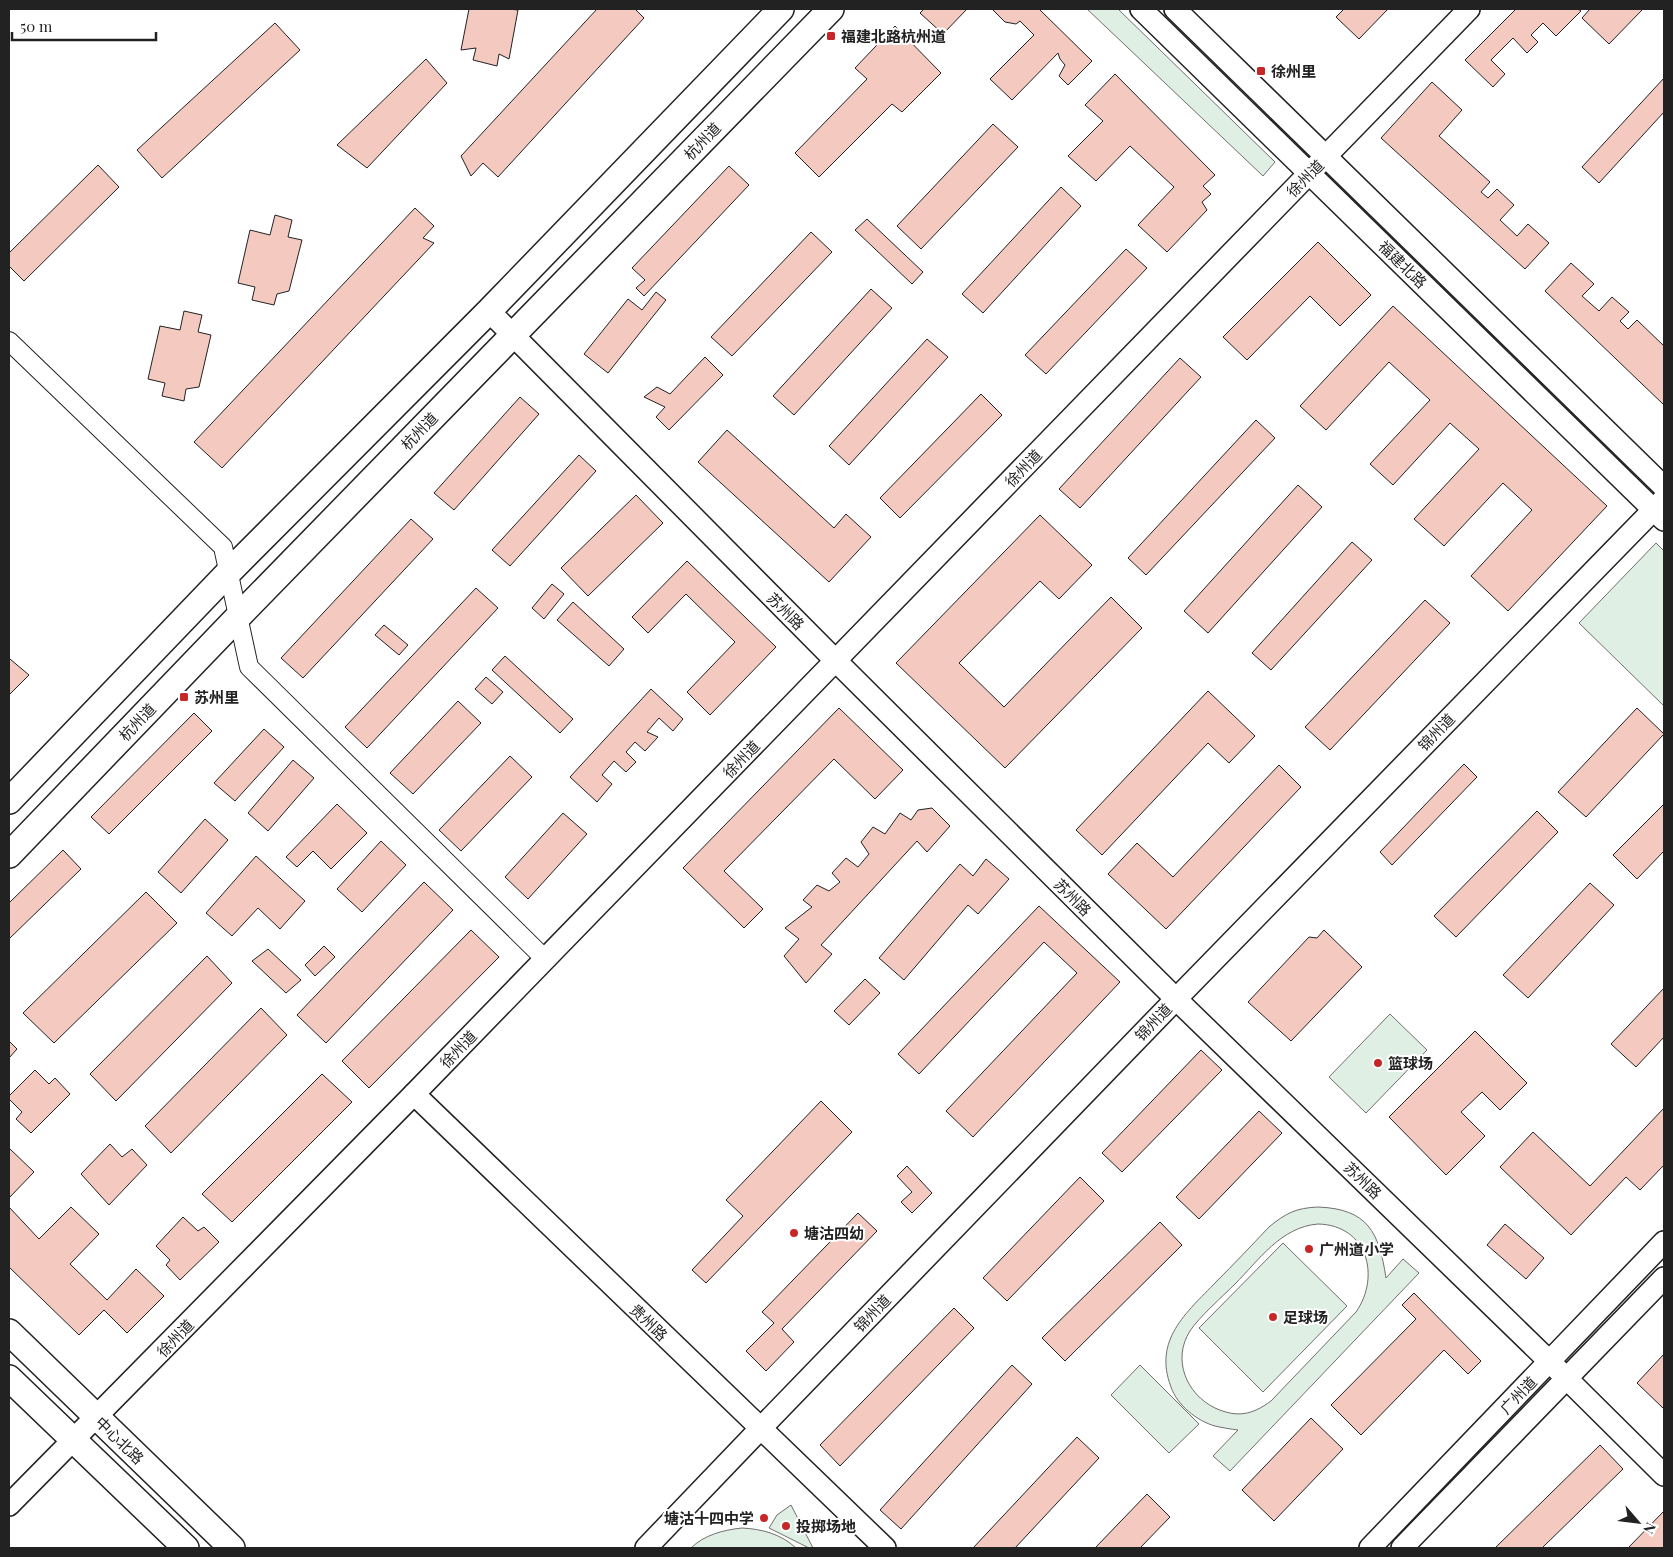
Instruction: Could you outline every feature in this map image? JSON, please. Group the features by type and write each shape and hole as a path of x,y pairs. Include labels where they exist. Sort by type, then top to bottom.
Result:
{"main road":[{"path":"9,801 228,573 489,311 780,9"},
{"name":"杭州道","path":"9,855 237,618 831,9"},
{"name":"中心北路","path":"9,1332 232,1548"},
{"path":"9,1378 186,1548"}],"street":[{"name":"福建北路","path":"1141,9 1661,509"},
{"name":"福建北路","path":"1175,9 1664,488"},
{"name":"徐州道","path":"9,1505 546,959 1469,9"},
{"name":"苏州路","path":"489,311 836,661 1176,999 1664,1475"},
{"path":"9,341 223,547 249,667 546,959"},
{"name":"锦州道","path":"646,1548 1176,999 1661,509"},
{"name":"贵州路","path":"414,1094 885,1548"},
{"name":"广州道","path":"1370,1548 1664,1242"},
{"name":"广州道","path":"1402,1548 1664,1278"}],"green space":[{"path":"1087,9 1118,9 1275,162 1263,176"},
{"path":"1656,543 1664,551 1664,706 1579,623"},
{"name":"篮球场","path":"1390,1014 1427,1050 1366,1113 1329,1077"},
{"path":"1310,1208 1335,1209 1349,1212 1360,1218 1375,1236 1386,1278 1403,1259 1419,1273 1230,1471 1213,1456 1238,1430 1208,1424 1188,1411 1178,1400 1171,1387 1167,1370 1166,1355 1169,1341 1184,1316 1269,1227 1292,1212","holes":["1318,1224 1335,1227 1348,1233 1358,1243 1365,1255 1368,1283 1364,1298 1356,1312 1271,1401 1264,1406 1251,1412 1237,1414 1223,1411 1205,1402 1190,1385 1182,1364 1185,1342 1194,1325 1262,1255 1282,1238 1305,1226"]},
{"name":"足球场","path":"1283,1243 1347,1306 1263,1392 1199,1328"},
{"path":"1140,1365 1199,1424 1169,1453 1111,1395"},
{"name":"投掷场地","path":"791,1505 813,1548 809,1548 769,1528 777,1515"},
{"path":"742,1528 771,1533 784,1539 796,1548 691,1548 696,1543 714,1534"}],"building":[{"path":"469,9 518,10 509,59 499,54 497,66 473,60 476,48 461,50"},
{"path":"597,9 635,9 644,18 498,177 483,163 471,176 461,156"},
{"path":"924,9 967,9 943,34 920,13"},
{"path":"992,9 1039,9 1092,61 1068,85 1059,76 1065,65 1058,53 1012,100 990,79 1034,35 1020,21 1016,24 1005,22"},
{"path":"1344,9 1388,9 1359,39 1336,17"},
{"path":"1516,9 1578,9 1581,11 1556,36 1543,23 1531,35 1538,42 1527,53 1513,38 1491,60 1505,74 1493,87 1465,60"},
{"path":"1590,9 1642,10 1609,44 1582,18"},
{"path":"275,23 300,50 162,178 137,150"},
{"path":"895,26 941,73 902,112 892,104 819,177 795,153 867,79 855,68"},
{"path":"426,59 447,83 367,168 337,145"},
{"path":"1115,74 1215,175 1203,186 1211,194 1202,202 1207,210 1167,252 1138,225 1174,187 1130,146 1096,181 1068,156 1103,121 1085,105"},
{"path":"1664,78 1664,112 1599,183 1582,167"},
{"path":"1432,82 1462,110 1439,136 1490,182 1481,192 1488,198 1497,189 1514,205 1500,220 1517,236 1528,224 1549,243 1525,269 1381,138"},
{"path":"993,124 1018,147 921,249 897,226"},
{"path":"98,165 119,187 24,281 9,266 9,253"},
{"path":"729,166 749,185 644,296 636,288 645,280 632,268"},
{"path":"1061,187 1081,206 983,313 962,294"},
{"path":"415,208 434,226 423,238 434,243 222,468 194,442"},
{"path":"275,215 292,220 288,237 302,240 289,291 277,294 274,305 252,300 255,287 238,283 250,230 270,235"},
{"path":"867,219 923,272 912,284 855,230"},
{"path":"811,232 832,252 732,356 711,337"},
{"path":"1318,242 1371,295 1340,326 1310,296 1247,360 1223,337"},
{"path":"1126,249 1147,268 1046,374 1025,355"},
{"path":"1571,263 1594,284 1582,296 1599,311 1612,297 1629,312 1620,321 1628,329 1637,320 1664,346 1664,405 1545,291"},
{"path":"871,289 892,308 794,415 773,396"},
{"path":"656,292 666,300 608,373 584,354 628,299 642,310"},
{"path":"1393,306 1607,506 1508,611 1471,576 1532,510 1503,483 1444,546 1414,519 1479,449 1450,423 1393,485 1370,464 1430,400 1389,362 1326,430 1300,406"},
{"path":"184,311 202,315 198,332 211,335 199,387 186,389 184,401 162,396 165,383 148,379 160,326 180,330"},
{"path":"927,339 948,357 849,465 829,446"},
{"path":"705,357 723,375 669,430 656,417 665,407 644,397 657,387 670,394"},
{"path":"1180,358 1201,377 1080,508 1059,489"},
{"path":"981,394 1002,415 900,518 880,498"},
{"path":"520,397 539,414 454,510 434,493"},
{"path":"1256,420 1275,438 1146,575 1128,558"},
{"path":"727,430 834,528 846,514 871,537 829,582 698,462"},
{"path":"579,455 596,471 510,566 492,550"},
{"path":"1298,485 1322,507 1208,633 1184,611"},
{"path":"636,495 663,523 588,596 561,568"},
{"path":"1040,515 1092,565 1059,599 1040,581 959,663 1004,707 1111,597 1142,628 1005,768 896,663"},
{"path":"411,519 433,539 303,678 281,658"},
{"path":"1352,542 1372,560 1271,670 1252,653"},
{"path":"687,561 776,647 710,715 687,692 735,642 686,594 648,633 632,617"},
{"path":"552,584 564,594 544,619 532,608"},
{"path":"476,588 498,608 367,748 345,727"},
{"path":"1425,600 1450,623 1330,750 1305,727"},
{"path":"573,602 624,649 609,666 557,620"},
{"path":"384,625 408,645 399,655 375,635"},
{"path":"505,656 573,719 560,733 492,670"},
{"path":"9,660 29,675 9,695"},
{"path":"486,677 503,692 492,704 475,689"},
{"path":"651,689 683,719 673,731 659,718 647,732 658,737 645,751 635,742 626,752 636,762 626,772 614,761 602,775 612,784 597,802 570,777"},
{"path":"1208,691 1255,736 1229,763 1208,743 1102,855 1076,830"},
{"path":"458,701 481,723 413,794 390,773"},
{"path":"839,708 903,770 875,799 834,759 724,871 763,909 744,928 683,868"},
{"path":"1637,708 1664,734 1586,817 1558,792"},
{"path":"194,713 212,731 109,834 91,817"},
{"path":"264,729 284,747 235,801 214,783"},
{"path":"510,756 532,777 461,851 439,830"},
{"path":"293,760 314,778 268,831 248,813"},
{"path":"1464,764 1477,777 1392,865 1380,852"},
{"path":"1279,765 1301,787 1166,929 1108,874 1137,843 1173,877"},
{"path":"337,804 367,833 331,869 313,851 297,867 286,857"},
{"path":"1664,804 1664,851 1637,879 1613,855"},
{"path":"932,808 950,826 927,852 917,841 821,945 832,954 806,983 784,956 799,939 785,928 812,907 803,900 817,885 829,891 840,882 832,873 846,858 858,867 869,854 861,842 873,827 885,834 900,813 911,820 918,810"},
{"path":"1537,811 1558,832 1456,937 1434,916"},
{"path":"563,813 587,834 528,899 505,877"},
{"path":"205,819 228,840 181,893 158,872"},
{"path":"381,841 406,865 362,912 337,889"},
{"path":"63,850 81,869 9,939 9,903"},
{"path":"256,856 305,901 280,929 258,908 232,936 206,913"},
{"path":"986,859 1009,879 978,914 968,905 904,980 879,958 960,864 973,876"},
{"path":"424,882 453,910 326,1043 297,1015"},
{"path":"1590,883 1614,905 1528,998 1503,975"},
{"path":"146,892 177,923 54,1043 23,1013"},
{"path":"1039,906 1120,982 973,1137 946,1111 1077,973 1044,942 919,1074 898,1054"},
{"path":"471,930 499,957 369,1088 342,1061"},
{"path":"1324,930 1362,967 1291,1041 1248,1002 1309,937 1317,938"},
{"path":"324,946 335,957 315,976 305,965"},
{"path":"268,949 301,980 286,993 252,961"},
{"path":"207,956 232,983 116,1101 90,1074"},
{"path":"865,979 880,993 849,1025 834,1011"},
{"path":"1664,988 1664,1037 1636,1067 1611,1044"},
{"path":"261,1008 287,1035 171,1153 145,1126"},
{"path":"1475,1031 1527,1083 1500,1110 1482,1092 1461,1112 1485,1136 1446,1175 1389,1117"},
{"path":"9,1041 17,1049 9,1058"},
{"path":"1201,1050 1222,1070 1122,1172 1102,1153"},
{"path":"35,1070 49,1084 55,1078 70,1094 31,1133 16,1119 22,1112 9,1099 9,1096"},
{"path":"322,1074 352,1102 232,1222 202,1194"},
{"path":"821,1101 852,1132 706,1283 692,1270 743,1216 726,1200"},
{"path":"1664,1108 1664,1165 1640,1190 1626,1177 1571,1235 1500,1167 1533,1132 1590,1186"},
{"path":"1259,1111 1282,1133 1199,1219 1176,1197"},
{"path":"110,1144 122,1157 132,1149 147,1165 109,1205 81,1174"},
{"path":"9,1148 34,1172 9,1198"},
{"path":"907,1166 932,1193 912,1213 901,1202 912,1192 897,1176"},
{"path":"1080,1177 1104,1201 1007,1301 983,1278"},
{"path":"9,1207 39,1239 71,1207 99,1234 70,1264 107,1300 136,1269 164,1296 127,1333 104,1310 79,1335 9,1267"},
{"path":"858,1213 877,1231 782,1329 794,1342 766,1371 746,1351 774,1323 762,1312"},
{"path":"183,1217 198,1231 204,1227 219,1242 180,1280 166,1265 170,1260 156,1246"},
{"path":"1160,1222 1182,1245 1065,1361 1042,1338"},
{"path":"1505,1224 1544,1258 1526,1279 1487,1245"},
{"path":"1414,1293 1481,1361 1468,1374 1444,1350 1361,1435 1331,1405 1416,1319 1402,1305"},
{"path":"954,1308 974,1328 840,1466 820,1445"},
{"path":"1664,1354 1664,1409 1637,1383"},
{"path":"1012,1365 1032,1384 901,1529 880,1510"},
{"path":"1311,1418 1343,1449 1274,1521 1242,1490"},
{"path":"1077,1437 1099,1458 1015,1548 973,1548"},
{"path":"1600,1445 1623,1469 1542,1548 1495,1548"},
{"path":"1147,1494 1170,1517 1140,1548 1095,1548"},
{"path":"1664,1511 1664,1548 1628,1548"}],"place":[{"name":"福建北路杭州道","path":"831,36"},
{"name":"徐州里","path":"1261,71"},
{"name":"苏州里","path":"184,697"},
{"name":"篮球场","path":"1378,1063"},
{"name":"塘沽四幼","path":"794,1233"},
{"name":"广州道小学","path":"1309,1249"},
{"name":"足球场","path":"1273,1317"},
{"name":"塘沽十四中学","path":"764,1518"},
{"name":"投掷场地","path":"786,1526"}]}
